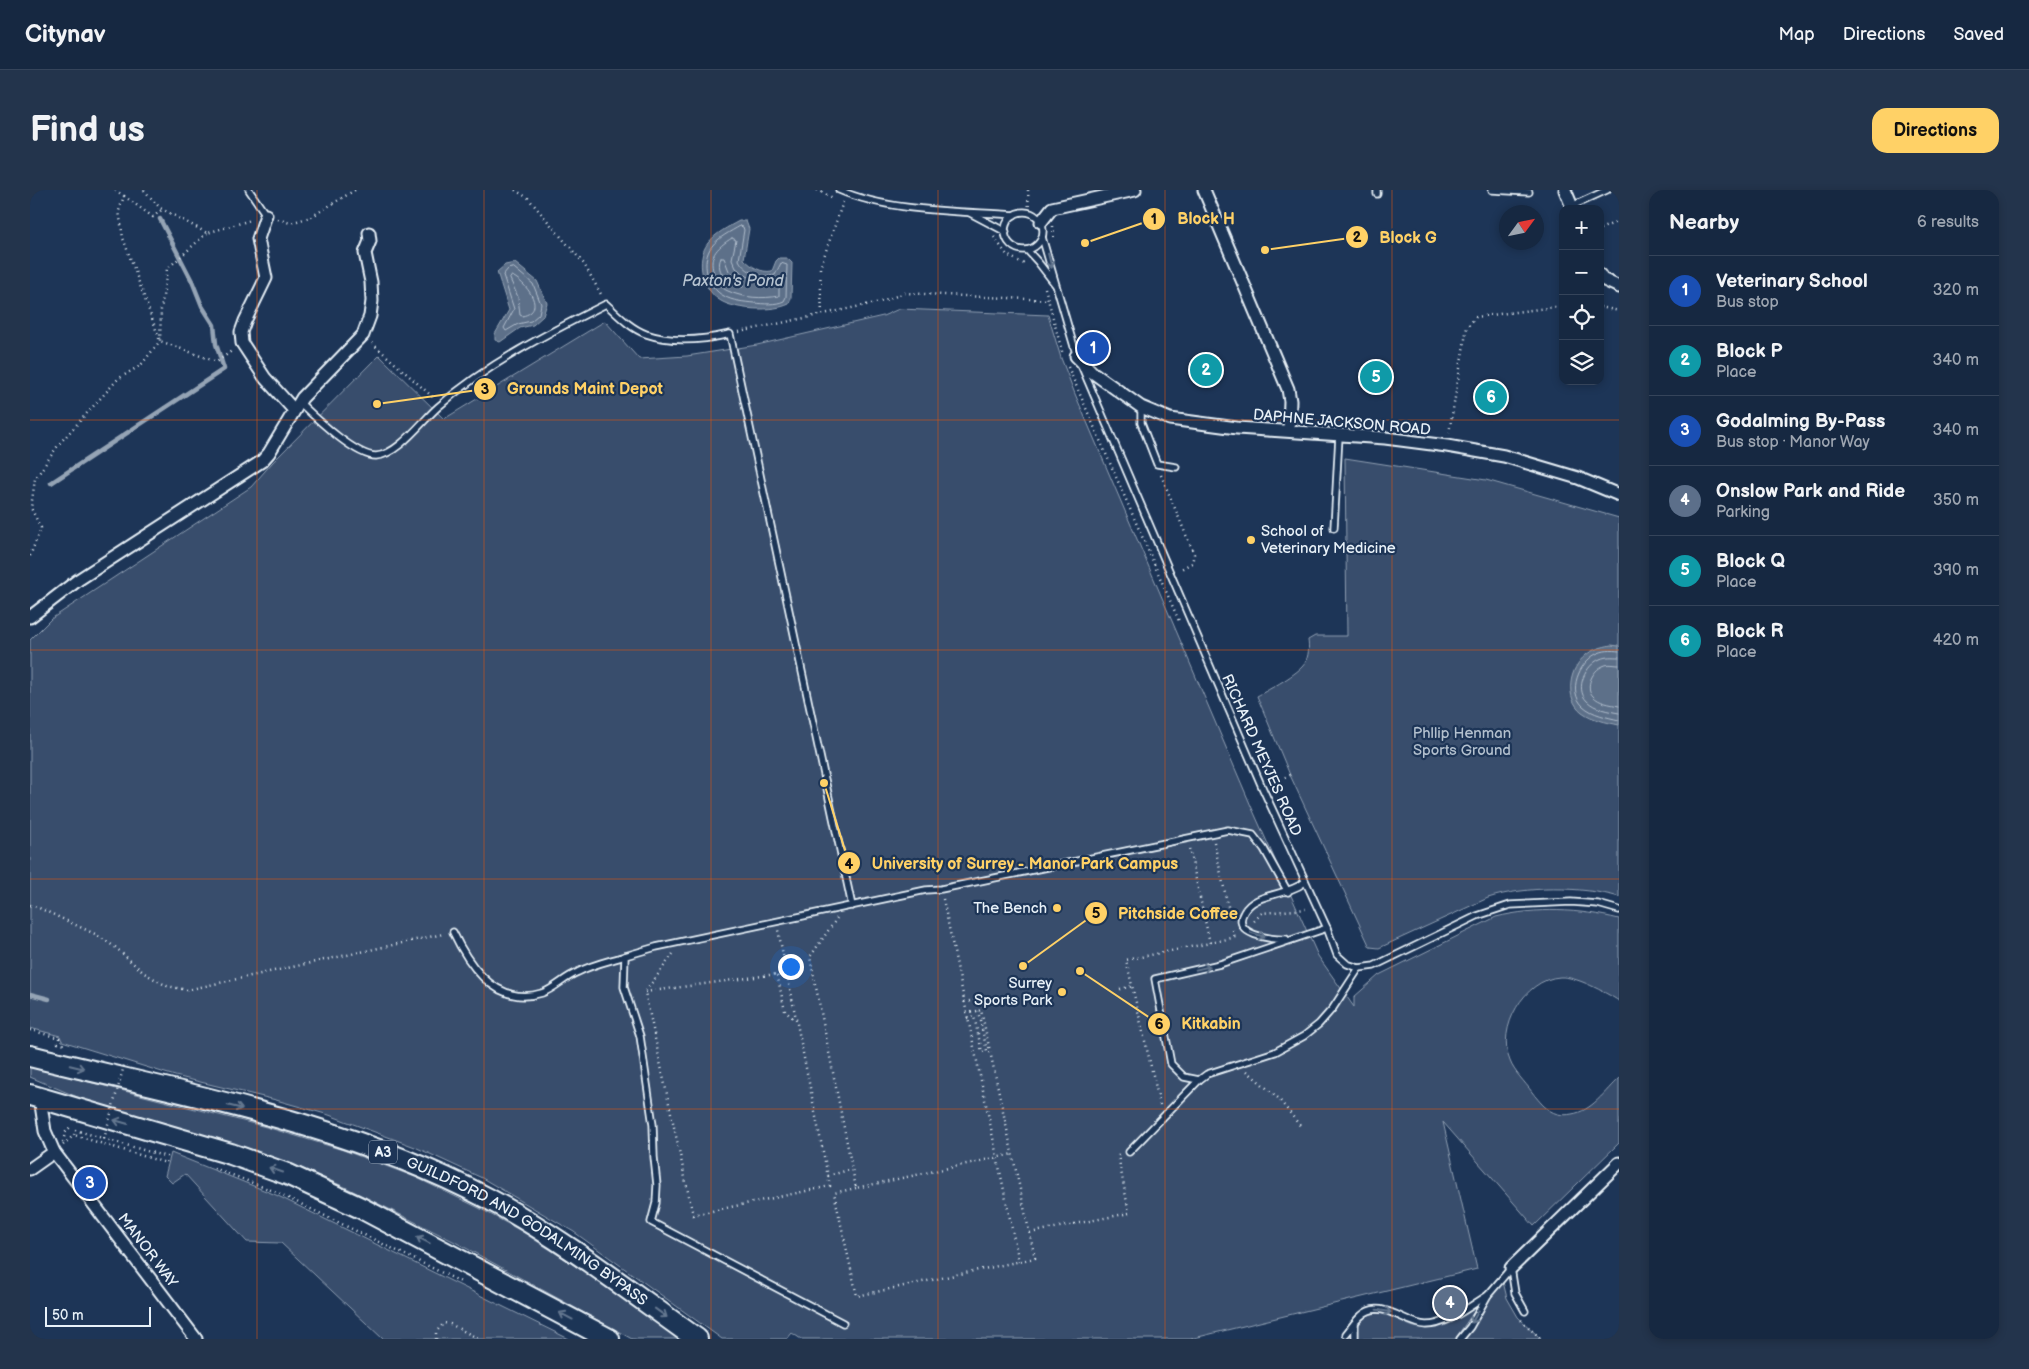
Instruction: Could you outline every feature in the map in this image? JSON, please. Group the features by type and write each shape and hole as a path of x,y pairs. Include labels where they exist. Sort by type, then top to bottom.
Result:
{"highway":[{"name":"GUILDFORD AND GODALMING BYPASS","path":"30,1056 269,1115 344,1137 420,1166 526,1220 604,1271 697,1339"},
{"path":"35,1097 231,1154 287,1174 361,1208 609,1339"}],"street":[{"path":"1041,222 1052,208 1136,190"},
{"path":"1204,190 1288,390 1290,401 1289,430"},
{"path":"1565,190 1572,205"},
{"path":"266,215 258,239 266,278 245,321 241,332 242,343 265,378 296,405"},
{"path":"30,618 78,580 256,466 269,453 296,405 363,335 370,316 372,301 371,282 365,253 370,241 369,233"},
{"path":"1604,280 1619,287"},
{"name":"DAPHNE JACKSON ROAD","path":"1076,356 1092,372 1141,407 1170,419 1238,428 1385,438 1447,446 1504,456 1578,478 1619,495"},
{"name":"MANOR WAY","path":"35,1097 45,1131 54,1152 196,1339"},
{"path":"30,1169 54,1152"},
{"path":"1511,1268 1619,1163"}],"lane":[{"path":"249,190 266,215"},
{"path":"839,190 859,197 919,208 1014,215 1029,212 1041,222 1042,236 1036,245 1027,250 1015,249 1008,239 1006,232 1009,220 1014,215"},
{"path":"859,197 861,190"},
{"path":"1492,190 1530,192"},
{"path":"1577,205 1607,190"},
{"path":"968,212 1006,232"},
{"name":"RICHARD MEYJES ROAD","path":"1042,236 1076,356 1262,787 1327,928 1337,955 1347,964 1359,968"},
{"name":"RICHARD MEYJES ROAD","path":"1027,250 1056,286"},
{"path":"296,405 340,439 374,456 388,453 441,405 488,369 562,326 606,304 625,321 645,334 664,338 711,339 730,334 852,906"},
{"path":"1141,407 1141,423 1157,464 1176,467"},
{"path":"1334,528 1339,436"},
{"path":"453,932 467,960 479,975 508,994 529,996 543,993 576,972 594,964 656,947 926,890 941,889 1228,830 1253,835 1264,849 1288,892"},
{"path":"1298,938 1280,940 1252,934 1242,926 1241,919 1249,905 1258,899 1297,889 1305,882"},
{"path":"1129,1152 1207,1074 1275,1052 1304,1036 1319,1024 1334,1008 1359,968 1374,966 1476,916 1510,905 1571,902 1598,904 1619,910"},
{"path":"1199,1080 1184,1078 1171,1064 1155,979 1220,964 1327,928"},
{"path":"625,956 624,987 640,1036 653,1125 657,1184 656,1204 651,1222 843,1323"},
{"path":"1460,1339 1488,1294 1511,1268"},
{"path":"1511,1268 1515,1293 1525,1310"},
{"path":"1346,1334 1362,1315 1370,1310 1395,1313 1414,1324 1428,1325 1441,1323 1488,1294"},
{"path":"1355,1324 1355,1339"}],"path":[{"path":"115,190 154,217 163,209"},
{"path":"144,190 163,209 206,234"},
{"path":"30,556 41,528 31,508 35,479 58,444 118,379 141,365 160,342 161,310 167,270 206,234 266,215 290,223 312,218 355,190"},
{"path":"515,190 528,198 584,264 606,304"},
{"path":"817,190 852,204"},
{"path":"1028,190 1029,212"},
{"path":"124,196 119,210 123,238 160,342"},
{"path":"822,314 820,268 843,202"},
{"path":"1604,227 1619,221"},
{"path":"989,232 1007,255 1029,267"},
{"path":"1044,285 1064,358"},
{"path":"730,334 880,302 905,293 1048,300"},
{"path":"1447,446 1467,327 1476,317 1559,307"},
{"path":"1604,308 1619,311"},
{"path":"363,335 441,405"},
{"path":"160,342 217,362 242,343"},
{"path":"1157,464 1194,554 1192,563 1175,573"},
{"path":"1269,783 1290,775"},
{"path":"1210,943 1236,937 1213,836"},
{"path":"941,889 1019,1262"},
{"path":"30,905 95,934 115,947 144,973 167,986 187,990 453,932"},
{"path":"844,907 810,957 856,1188"},
{"path":"1254,921 1262,913 1306,909"},
{"path":"681,942 645,992 693,1215 830,1186 776,922"},
{"path":"645,992 777,974 785,1011 795,1020"},
{"path":"1120,988 1133,986"},
{"path":"964,1002 976,1000"},
{"path":"967,1018 974,1016 982,1052 987,1051 978,1010"},
{"path":"966,1012 981,1010 1013,1154 1035,1258 857,1296 834,1192 1013,1154"},
{"path":"30,1030 59,1038 58,1043 66,1046"},
{"path":"104,1139 126,1062 117,1060"},
{"path":"1238,1063 1278,1098 1301,1128"},
{"path":"54,1152 63,1144 65,1133 74,1123"},
{"path":"74,1135 166,1163 167,1157 75,1130"},
{"path":"100,1130 109,1133"},
{"path":"1030,1233 1129,1213 1118,1154 1129,1152"},
{"path":"206,1165 276,1192 468,1285"},
{"path":"828,1176 852,1169"},
{"path":"1518,1317 1541,1339"},
{"path":"436,1339 436,1332 444,1323 450,1324 479,1339"}],"green space":[{"name":"Surrey Sports Park","path":"899,309 1048,315 1061,358 1075,394 1251,806 1318,956 1354,1007 1354,997 1379,975 1496,917 1558,910 1589,913 1619,919 1619,1001 1582,982 1567,977 1560,977 1547,980 1535,986 1516,1008 1510,1021 1507,1048 1510,1061 1540,1102 1549,1110 1565,1115 1586,1109 1598,1100 1619,1078 1619,1143 1534,1226 1443,1122 1477,1269 1190,1339 801,1339 792,1333 787,1339 722,1339 574,1232 482,1178 415,1147 329,1115 276,1100 175,1076 62,1041 60,1036 30,1028 30,640 51,619 251,487 272,463 379,355 444,419 605,321 639,359 687,356 757,345 883,316"},
{"name":"Phllip Henman Sports Ground","path":"1345,458 1486,480 1619,518 1619,897 1571,889 1519,891 1503,894 1488,898 1379,948 1370,947 1290,775 1257,696 1302,667 1308,654 1308,640 1315,636 1347,636"},
{"path":"30,1067 266,1127 343,1150 415,1177 521,1231 596,1279 679,1339 632,1339 455,1242 345,1187 289,1163 235,1144 87,1101 30,1077"},
{"path":"171,1153 276,1195 569,1339 383,1339 281,1243 247,1242 185,1174 172,1183 165,1176"},
{"path":"1503,1282 1507,1298 1518,1317 1541,1339 1465,1339 1491,1297"},
{"path":"1480,1303 1455,1339 1358,1339 1358,1327 1364,1318 1369,1315 1386,1314 1415,1327 1429,1328 1449,1322"}],"water":[{"name":"Paxton's Pond","path":"739,221 746,221 749,229 744,259 750,265 760,270 772,271 779,258 787,258 792,263 791,298 789,304 782,307 764,309 745,308 721,301 709,290 702,274 701,266 704,250 708,243 722,230"},
{"path":"515,263 537,281 547,303 543,316 533,325 520,328 500,342 495,340 495,334 509,310 497,272 505,265"},
{"path":"1611,645 1619,646 1619,725 1586,715 1576,706 1571,691 1573,675 1580,661 1592,651"}],"waterway":[{"path":"51,483 224,369 216,344 214,325 202,306 192,281 160,219"},
{"path":"30,994 49,999"}],"place":[{"name":"Block H","path":"1085,243"},
{"name":"Block G","path":"1265,250"},
{"name":"Veterinary School","path":"1093,348"},
{"name":"Block P","path":"1206,370"},
{"name":"Block Q","path":"1376,377"},
{"name":"Block R","path":"1491,397"},
{"name":"Grounds Maint Depot","path":"377,404"},
{"name":"School of Veterinary Medicine","path":"1251,540"},
{"name":"University of Surrey - Manor Park Campus","path":"824,783"},
{"name":"The Bench","path":"1057,908"},
{"name":"Pitchside Coffee","path":"1023,966"},
{"name":"Kitkabin","path":"1080,971"},
{"name":"Surrey Sports Park","path":"1062,992"},
{"name":"Godalming By-Pass","path":"90,1183"},
{"name":"Onslow Park and Ride","path":"1450,1303"}]}
